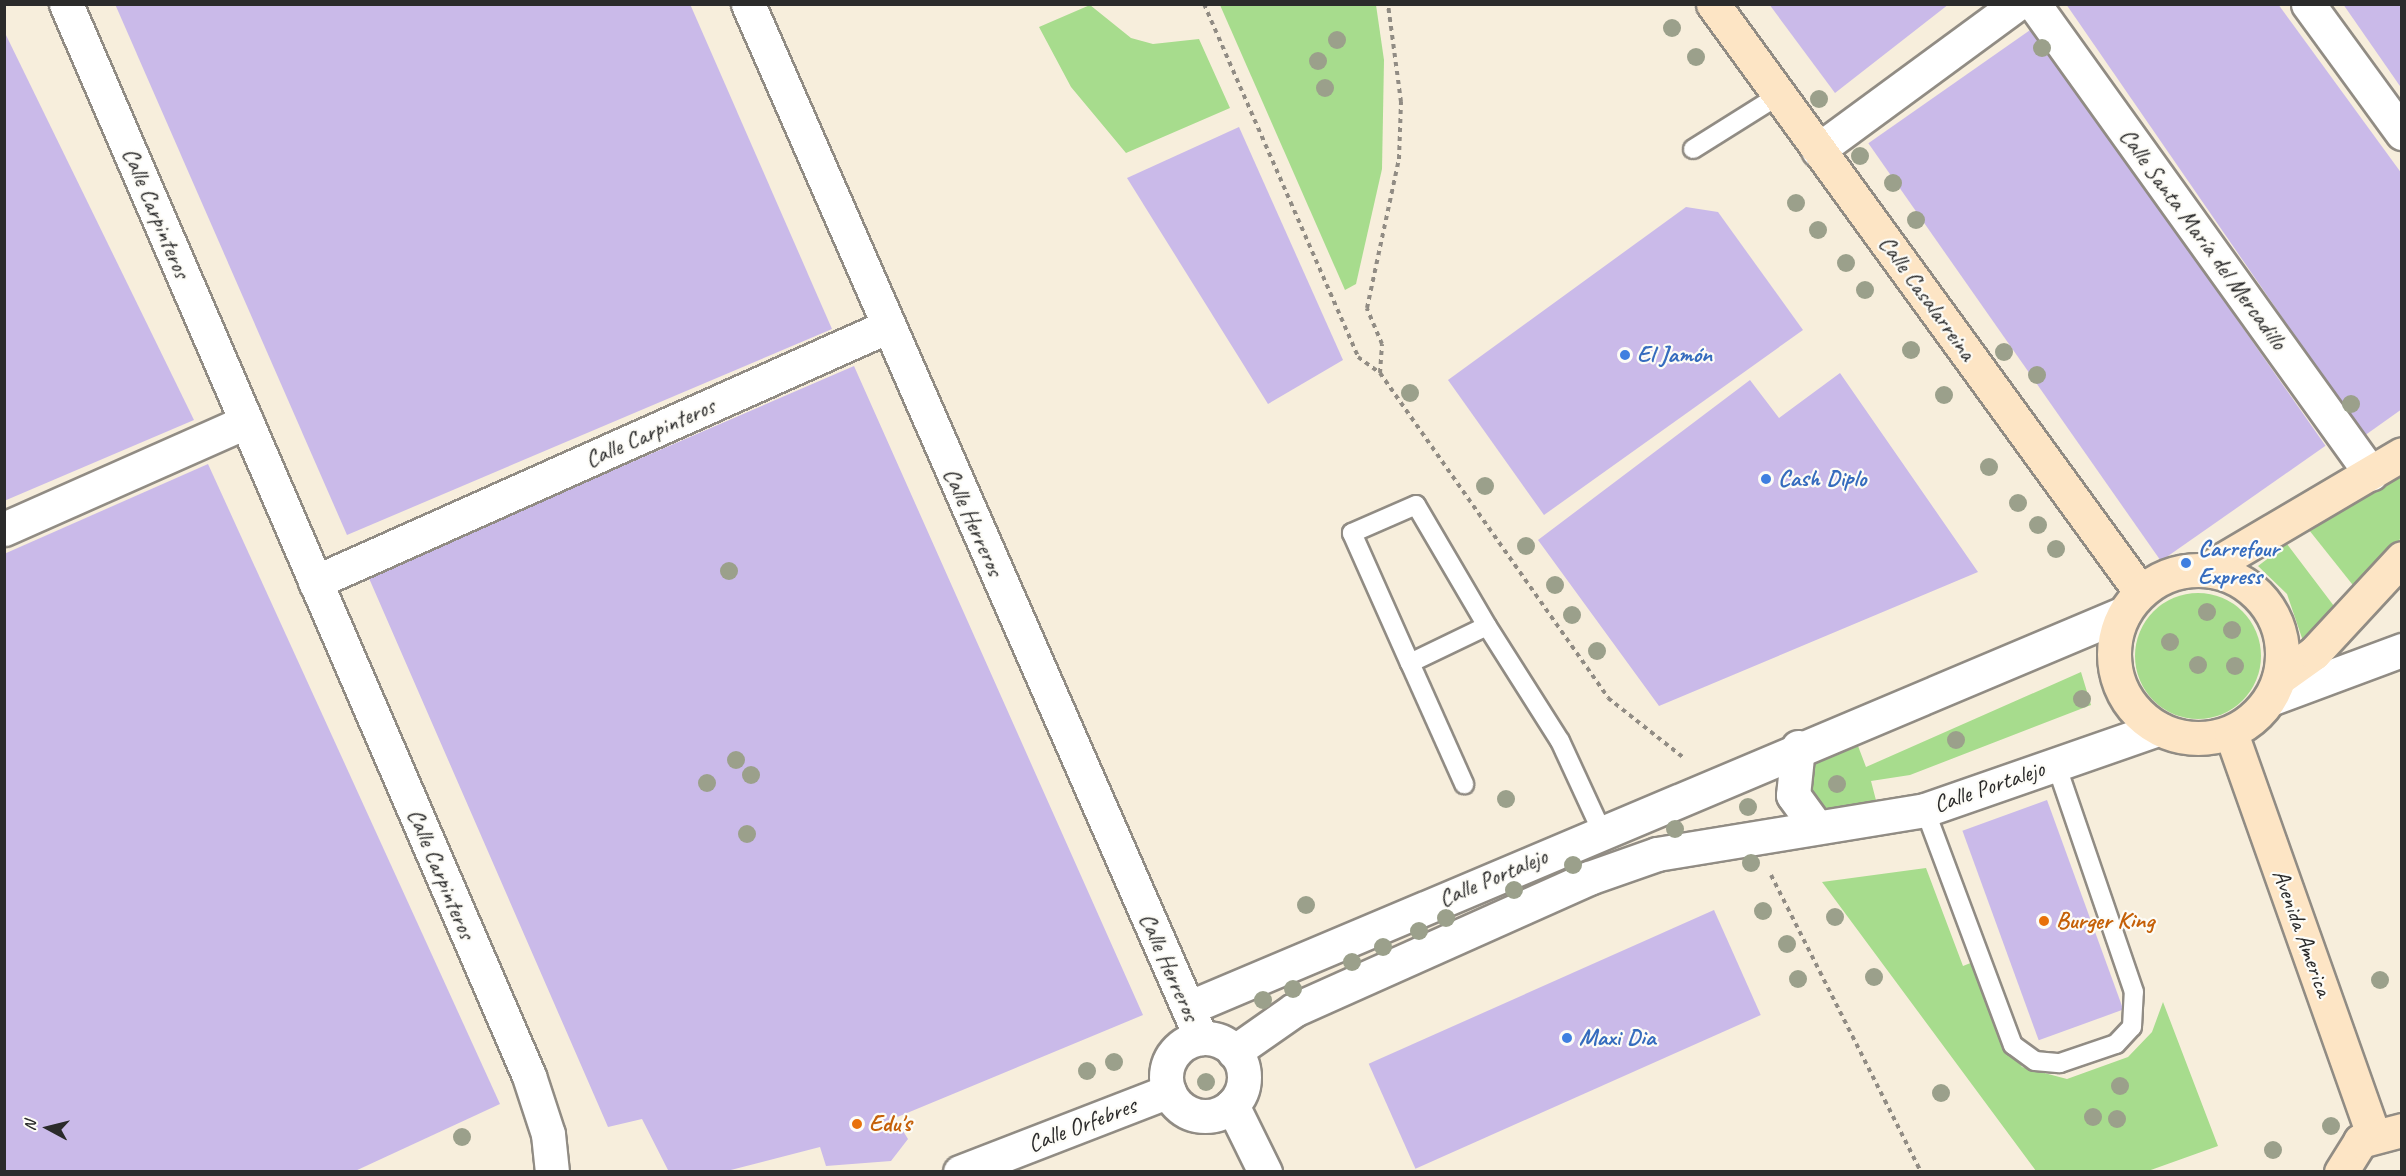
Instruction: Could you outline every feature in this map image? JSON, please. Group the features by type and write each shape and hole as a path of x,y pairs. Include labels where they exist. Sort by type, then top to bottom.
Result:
{"street":[{"name":"Calle Carpinteros","path":"66,4 529,1076 548,1134 552,1172"},
{"name":"Calle Herreros","path":"748,4 886,327 1201,1038"},
{"name":"Calle Casalarreina","path":"1713,4 1818,150 2132,602"},
{"path":"1818,150 2017,4"},
{"name":"Calle Santa María del Mercadillo","path":"2034,4 2371,474"},
{"path":"2308,4 2402,133"},
{"name":"Calle Carpinteros","path":"315,582 886,327"},
{"path":"4,529 246,422"},
{"path":"2207,569 2402,454"},
{"path":"2274,688 2283,654 2268,607 2252,588 2207,569 2183,570 2132,602 2115,638 2122,691 2158,729 2206,739 2231,733 2274,688 2314,653 2402,558"},
{"name":"Calle Portalejo","path":"1188,1008 1716,783 2132,602"},
{"path":"2274,688 2402,650"},
{"name":"Calle Portalejo","path":"1234,1052 1294,1010 1589,878 1657,854 1925,810 2158,729"},
{"name":"Avenida America","path":"2231,733 2387,1132"},
{"path":"1798,747 1793,795 1816,827"},
{"path":"1201,1038 1234,1052 1244,1085 1232,1105 1209,1116 1185,1111 1169,1092 1172,1057 1201,1038"},
{"name":"Calle Orfebres","path":"960,1172 1169,1092"},
{"path":"1232,1105 1265,1172"},
{"path":"2341,1172 2350,1152 2387,1132"}],"lane":[{"path":"1693,149 1779,95"},
{"path":"1464,784 1352,532 1416,505 1487,626 1560,741 1602,832"},
{"path":"1410,663 1487,626"},
{"path":"1925,810 2013,1045 2035,1061 2060,1063 2116,1044 2132,1027 2134,992 2056,764"}],"path":[{"path":"1204,4 1358,357 1380,373 1608,698 1716,783"},
{"path":"1380,373 1382,344 1367,308 1399,159 1401,102 1389,4"},
{"path":"1764,862 1921,1172"}],"green space":[{"path":"1090,5 1131,38 1153,44 1199,39 1230,108 1126,153 1071,87 1039,27"},
{"path":"1220,5 1376,5 1384,60 1382,169 1356,284 1345,290"},
{"path":"2401,472 2401,538 2356,589 2309,530"},
{"path":"2287,544 2337,610 2303,641 2287,594 2258,566"},
{"path":"2198,593 2222,598 2242,612 2256,632 2261,656 2256,680 2242,700 2222,714 2198,719 2174,714 2154,700 2140,680 2135,656 2140,632 2154,612 2174,598"},
{"path":"2081,672 2091,705 1910,775 1871,781 1878,808 1832,813 1818,808 1808,791 1813,757 1855,738 1866,767"},
{"path":"1926,868 1963,966 1973,962 1998,1032 2022,1067 2067,1079 2128,1057 2152,1032 2163,1002 2218,1146 2148,1171 2036,1171 1822,882"}],"building":[{"path":"115,4 690,4 832,329 347,535"},
{"path":"1769,4 1949,4 1835,93"},
{"path":"2066,4 2278,4 2402,174 2402,409 2364,436"},
{"path":"2343,4 2402,4 2402,89"},
{"path":"2033,28 2326,446 2161,561 1868,143"},
{"path":"4,31 194,420 4,501"},
{"path":"1239,127 1343,360 1268,404 1127,178"},
{"name":"El Jamón","path":"1686,207 1718,212 1803,330 1544,515 1448,380"},
{"path":"854,366 1143,1015 895,1118 908,1139 891,1161 826,1166 820,1147 723,1172 669,1172 642,1119 608,1127 368,576"},
{"name":"Cash Diplo","path":"1840,373 1978,572 1659,706 1538,540 1750,380 1779,418"},
{"path":"208,464 500,1104 353,1172 4,1172 4,554"},
{"name":"Burger King","path":"2047,800 2123,1010 2039,1040 1962,831"},
{"name":"Maxi Dia","path":"1714,910 1761,1015 1415,1169 1369,1064"}],"place":[{"name":"El Jamón","path":"1625,355"},
{"name":"Cash Diplo","path":"1766,479"},
{"name":"Carrefour Express","path":"2186,563"},
{"name":"Burger King","path":"2044,921"},
{"name":"Maxi Dia","path":"1567,1038"},
{"name":"Edu's","path":"857,1124"}]}
